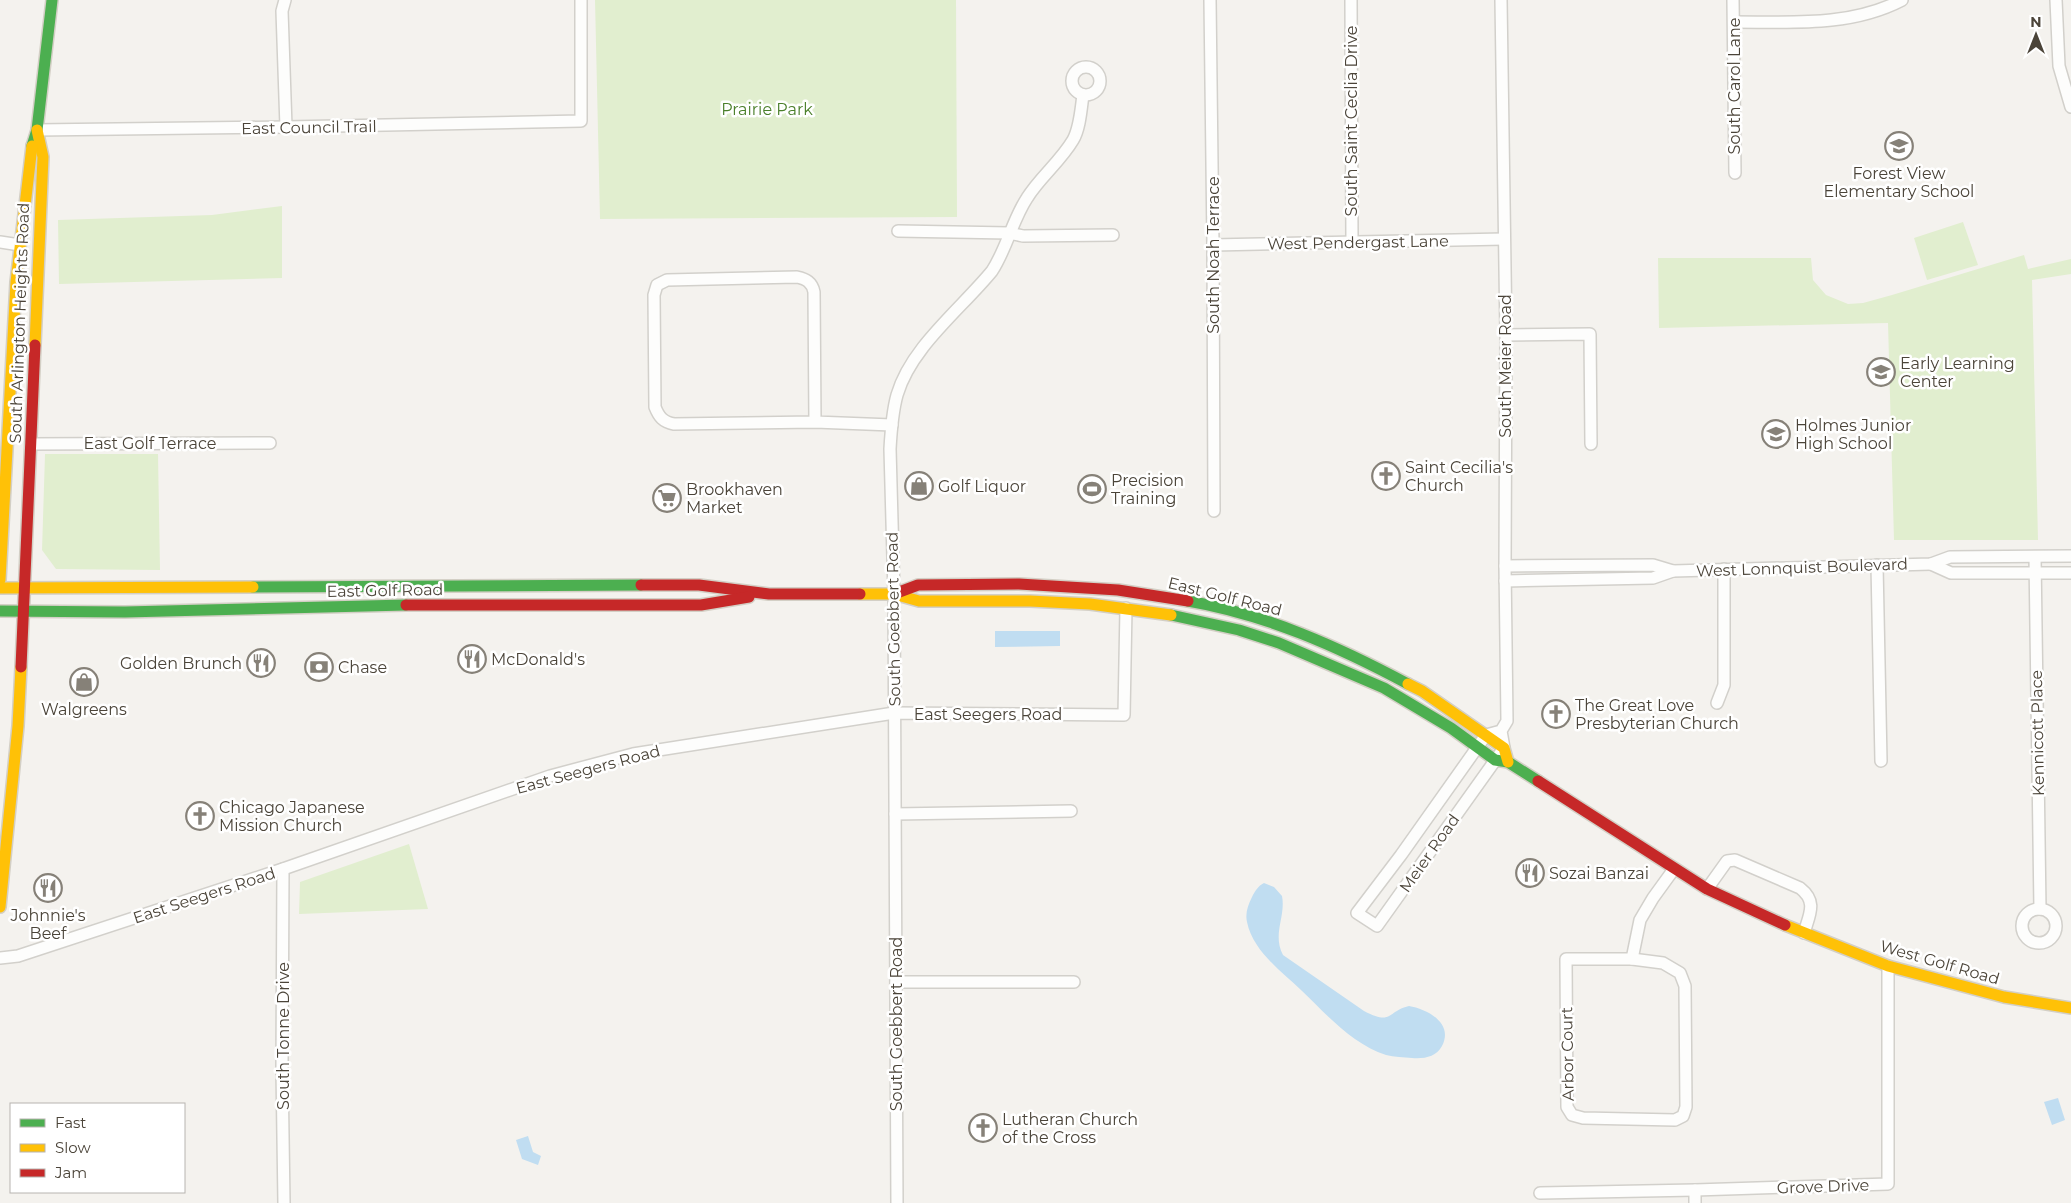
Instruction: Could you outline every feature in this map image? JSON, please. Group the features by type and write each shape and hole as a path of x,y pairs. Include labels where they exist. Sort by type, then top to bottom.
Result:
{"main road":[{"name":"South Arlington Heights Road","path":"0,580 15,287 30,152 36,130 52,0"},
{"name":"South Arlington Heights Road","path":"0,907 17,738 24,612 43,157 36,130"},
{"name":"East Golf Road","path":"0,588 699,584 769,594 894,594 919,601 1030,601 1126,608 1199,620 1239,630 1315,658 1384,688 1451,728 1495,760 1508,762 1549,789"},
{"name":"East Golf Road","path":"894,594 918,584 1019,584 1118,590 1199,603 1246,615 1296,631 1337,648 1422,691 1504,748"},
{"name":"East Golf Road","path":"0,611 135,612 417,606 701,605 769,594"},
{"path":"1504,748 1508,762"},
{"name":"West Golf Road","path":"1549,789 1707,889 1804,933 1888,966 2004,997 2071,1008"}],"street":[{"path":"285,0 282,12 286,127"},
{"name":"East Council Trail","path":"36,130 581,121 581,0"},
{"name":"South Noah Terrace","path":"1210,0 1214,245 1214,511"},
{"name":"South Saint Ceclia Drive","path":"1351,0 1352,242"},
{"name":"South Meier Road","path":"1501,0 1506,335 1505,582 1507,721 1501,731 1504,748"},
{"name":"South Carol Lane","path":"1734,0 1735,173"},
{"path":"2056,0 2059,66 2069,93 2071,107"},
{"path":"1734,22 1828,21 1865,15 1898,1"},
{"name":"South Goebbert Road","path":"897,1203 894,594 890,448 892,424 897,395 907,372 929,341 992,272 999,261 1009,233 1031,192 1074,139 1083,95"},
{"path":"898,231 1009,233 1023,236 1113,235"},
{"name":"West Pendergast Lane","path":"1214,245 1504,239"},
{"path":"0,242 20,246"},
{"path":"815,422 814,292 813,286 808,281 797,277 667,280 657,286 654,296 655,407 659,416 666,422 674,424 815,422 892,424"},
{"path":"1506,335 1590,334 1592,444"},
{"name":"East Golf Terrace","path":"31,444 270,443"},
{"name":"West Lonnquist Boulevard","path":"1505,566 1653,565 1673,571 1931,564 1950,557 2071,556"},
{"name":"Kennicott Place","path":"2035,557 2040,909"},
{"name":"West Lonnquist Boulevard","path":"1931,564 1951,573 2071,573"},
{"path":"1877,565 1881,761"},
{"path":"1717,703 1724,685 1724,570"},
{"name":"West Lonnquist Boulevard","path":"1505,582 1653,578 1673,571"},
{"name":"East Seegers Road","path":"0,958 18,956 283,868 550,776 633,754 894,713 1124,715 1126,608"},
{"path":"1476,746 1486,734 1501,731"},
{"name":"Meier Road","path":"1476,746 1401,855 1357,913 1377,926 1495,760"},
{"path":"1495,760 1504,748"},
{"path":"895,814 1071,811"},
{"path":"1707,889 1727,861 1735,860 1800,888 1811,901 1810,914 1804,933"},
{"name":"South Tonne Drive","path":"283,868 282,1080 284,1203"},
{"path":"1632,959 1640,920 1674,869"},
{"name":"Arbor Court","path":"1566,959 1632,959 1663,963 1680,973 1685,986 1686,1107 1684,1116 1674,1120 1583,1118 1572,1115 1567,1107 1566,959"},
{"name":"Grove Drive","path":"1540,1193 1888,1184 1888,966"},
{"path":"896,982 1074,982"},
{"path":"1695,1190 1695,1203"}],"green space":[{"name":"Prairie Park","path":"595,0 956,0 957,217 600,219"},
{"path":"282,206 282,278 59,284 58,220 212,215"},
{"path":"1963,222 1978,265 1927,280 1914,238"},
{"path":"2024,255 2028,269 2071,259 2071,274 2032,280 2038,540 1894,540 1888,323 1659,328 1658,258 1811,258 1813,280 1826,295 1848,304 1863,303 1892,295"},
{"path":"45,454 158,454 160,570 56,569 42,550"},
{"path":"409,844 428,909 299,914 300,882"}],"water":[{"path":"995,631 1060,631 1060,646 995,647"},
{"path":"1264,883 1274,887 1282,896 1283,904 1279,940 1283,955 1364,1011 1373,1015 1380,1017 1389,1016 1409,1006 1431,1014 1442,1024 1444,1030 1445,1038 1439,1050 1425,1058 1389,1056 1362,1044 1340,1027 1277,968 1255,942 1246,919 1247,909 1252,897"},
{"path":"2058,1098 2065,1120 2052,1125 2044,1102"},
{"path":"528,1136 533,1152 541,1156 538,1165 522,1159 516,1140"}],"traffic: fast":[{"path":"32,146 37,130 52,0"},
{"path":"253,587 641,585"},
{"path":"1188,601 1245,614 1273,623 1355,657 1408,684"},
{"path":"0,611 125,612 406,605"},
{"path":"1171,615 1239,630 1279,643 1384,688 1451,728 1495,760 1508,762 1538,781"}],"traffic: slow":[{"path":"35,345 43,157 37,130"},
{"path":"0,580 16,282 32,146"},
{"path":"0,588 253,587"},
{"path":"860,594 894,594 919,601 1030,601 1090,604 1171,615"},
{"path":"0,907 18,726 21,667"},
{"path":"1408,684 1422,691 1504,748 1508,762"},
{"path":"1785,925 1888,966 2004,997 2071,1008"}],"traffic: jam":[{"path":"21,667 35,345"},
{"path":"894,594 918,585 1019,584 1118,590 1188,601"},
{"path":"641,585 699,585 769,594 860,594"},
{"path":"406,605 701,605 749,597"},
{"path":"1538,781 1707,889 1785,925"}],"place":[{"name":"Forest View Elementary School","path":"1899,146"},
{"name":"Early Learning Center","path":"1881,372"},
{"name":"Holmes Junior High School","path":"1776,434"},
{"name":"Saint Cecilia's Church","path":"1386,476"},
{"name":"Golf Liquor","path":"919,486"},
{"name":"Precision Training","path":"1092,489"},
{"name":"Brookhaven Market","path":"667,498"},
{"name":"McDonald's","path":"472,659"},
{"name":"Golden Brunch","path":"261,663"},
{"name":"Chase","path":"319,667"},
{"name":"Walgreens","path":"84,682"},
{"name":"The Great Love Presbyterian Church","path":"1556,714"},
{"name":"Chicago Japanese Mission Church","path":"200,816"},
{"name":"Sozai Banzai","path":"1530,873"},
{"name":"Johnnie's Beef","path":"48,888"},
{"name":"Lutheran Church of the Cross","path":"983,1128"}]}
